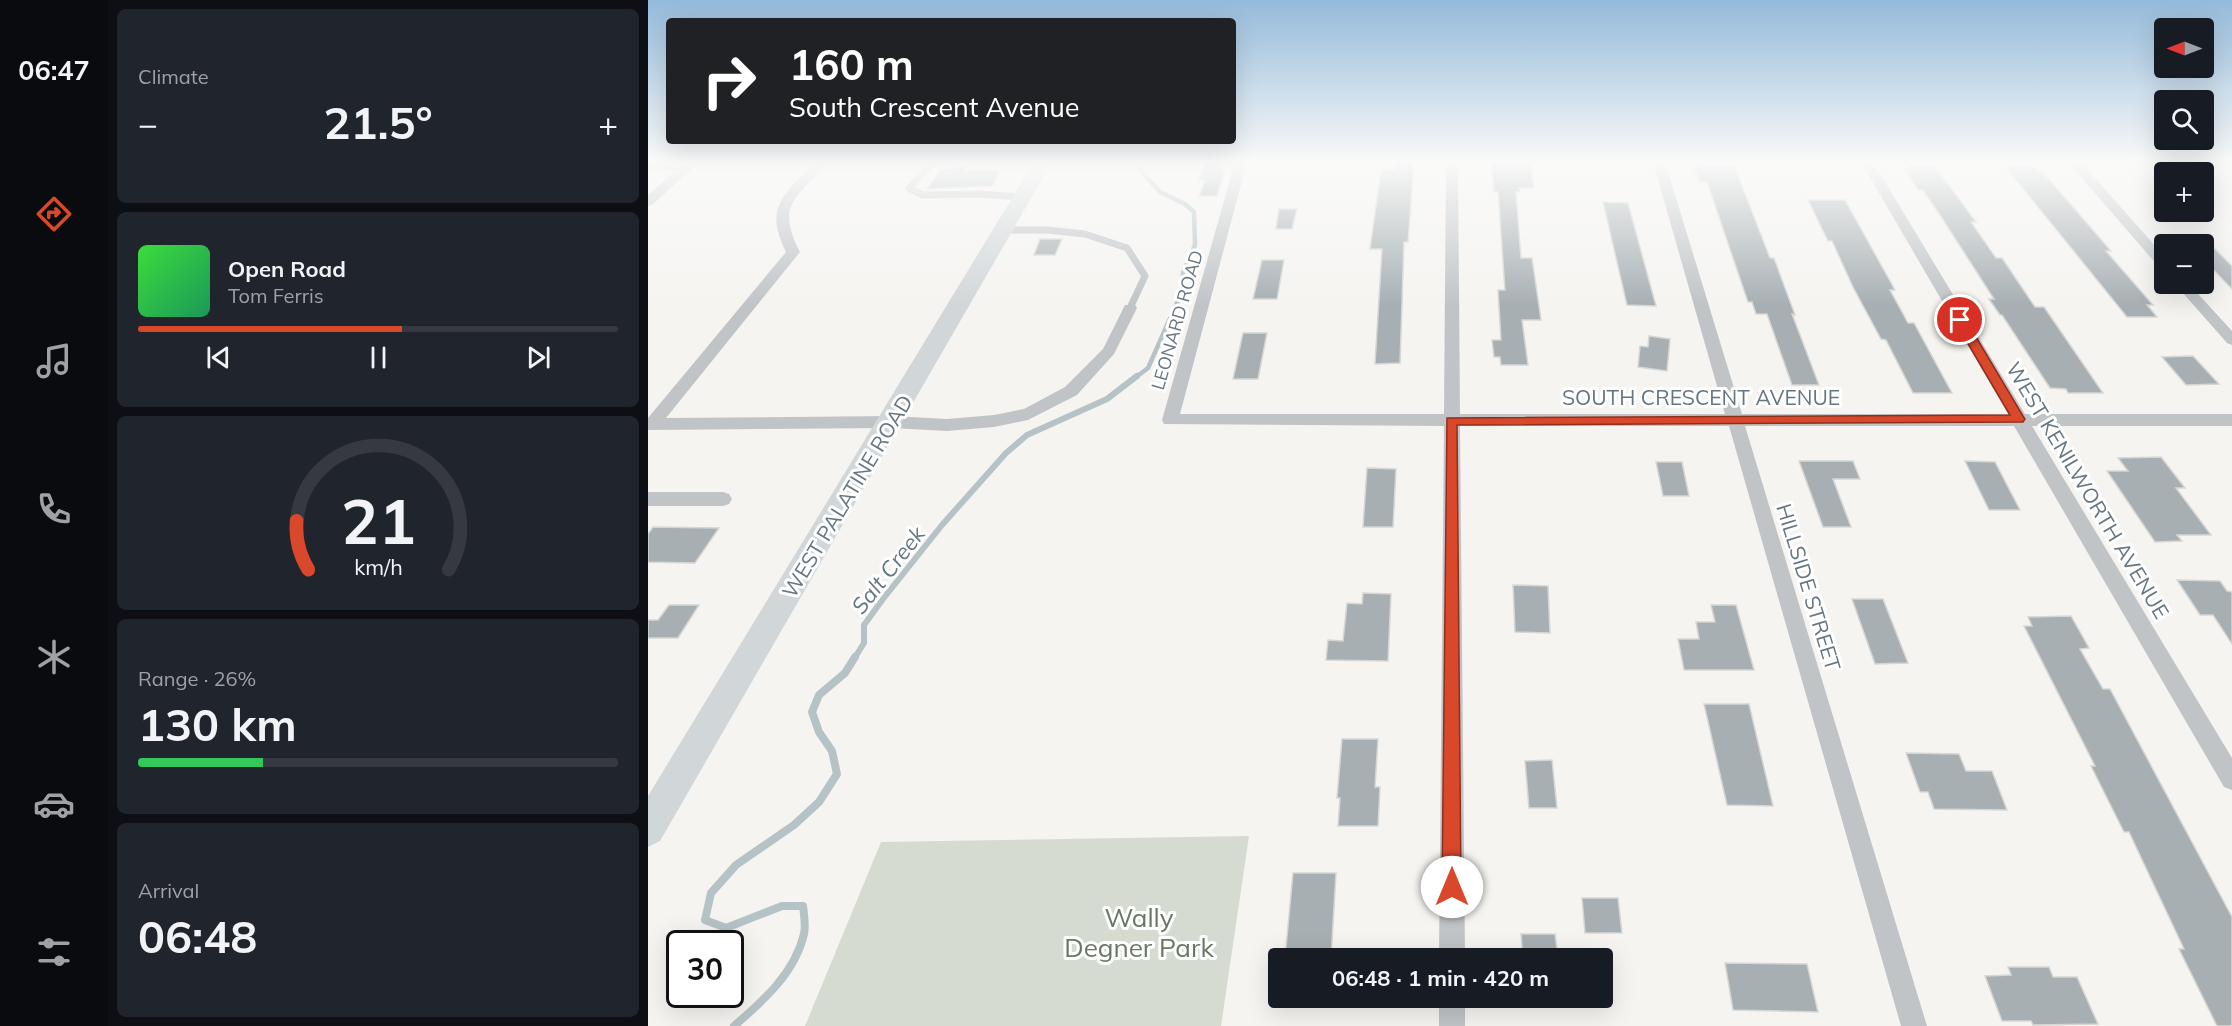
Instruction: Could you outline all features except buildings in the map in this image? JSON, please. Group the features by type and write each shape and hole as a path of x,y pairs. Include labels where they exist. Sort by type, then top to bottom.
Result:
{"main road":[{"name":"WEST PALATINE ROAD","path":"648,829 1016,210"}],"street":[{"path":"650,424 793,252 784,239 779,217 781,210"},
{"name":"LEONARD ROAD","path":"1170,420 1228,210"},
{"path":"1452,210 1452,948"},
{"name":"HILLSIDE STREET","path":"1673,210 1914,1026"},
{"name":"WEST KENILWORTH AVENUE","path":"1895,210 2232,779"},
{"path":"2116,210 2154,253"},
{"path":"2191,294 2232,340"},
{"path":"650,424 891,422 947,425 994,421 1028,414 1071,391 1109,351 1130,308"},
{"name":"SOUTH CRESCENT AVENUE","path":"1170,420 2232,420"},
{"path":"648,499 723,499"},
{"path":"1452,1008 1452,1026"}],"lane":[{"path":"1004,230 1085,234 1127,248 1145,276 1130,308"}],"green space":[{"name":"Wally Degner Park","path":"1249,836 1221,1026 805,1026 881,842"}],"waterway":[{"name":"Salt Creek","path":"1135,378 1148,368 1181,294 1183,273 1195,245 1194,212 1192,210"},
{"name":"Salt Creek","path":"854,659 864,643 864,625 883,599 942,525 1006,453 1027,435 1107,399 1137,376"},
{"name":"Salt Creek","path":"734,1026 756,1007 786,974 800,948 804,934 803,906 782,906 726,928 705,920 711,893 736,865 794,825 819,802 837,774 832,751 819,732 812,712 819,695 845,673 855,657"}],"route":[{"path":"1452,887 1451,421 2018,419 1960,320"}]}
